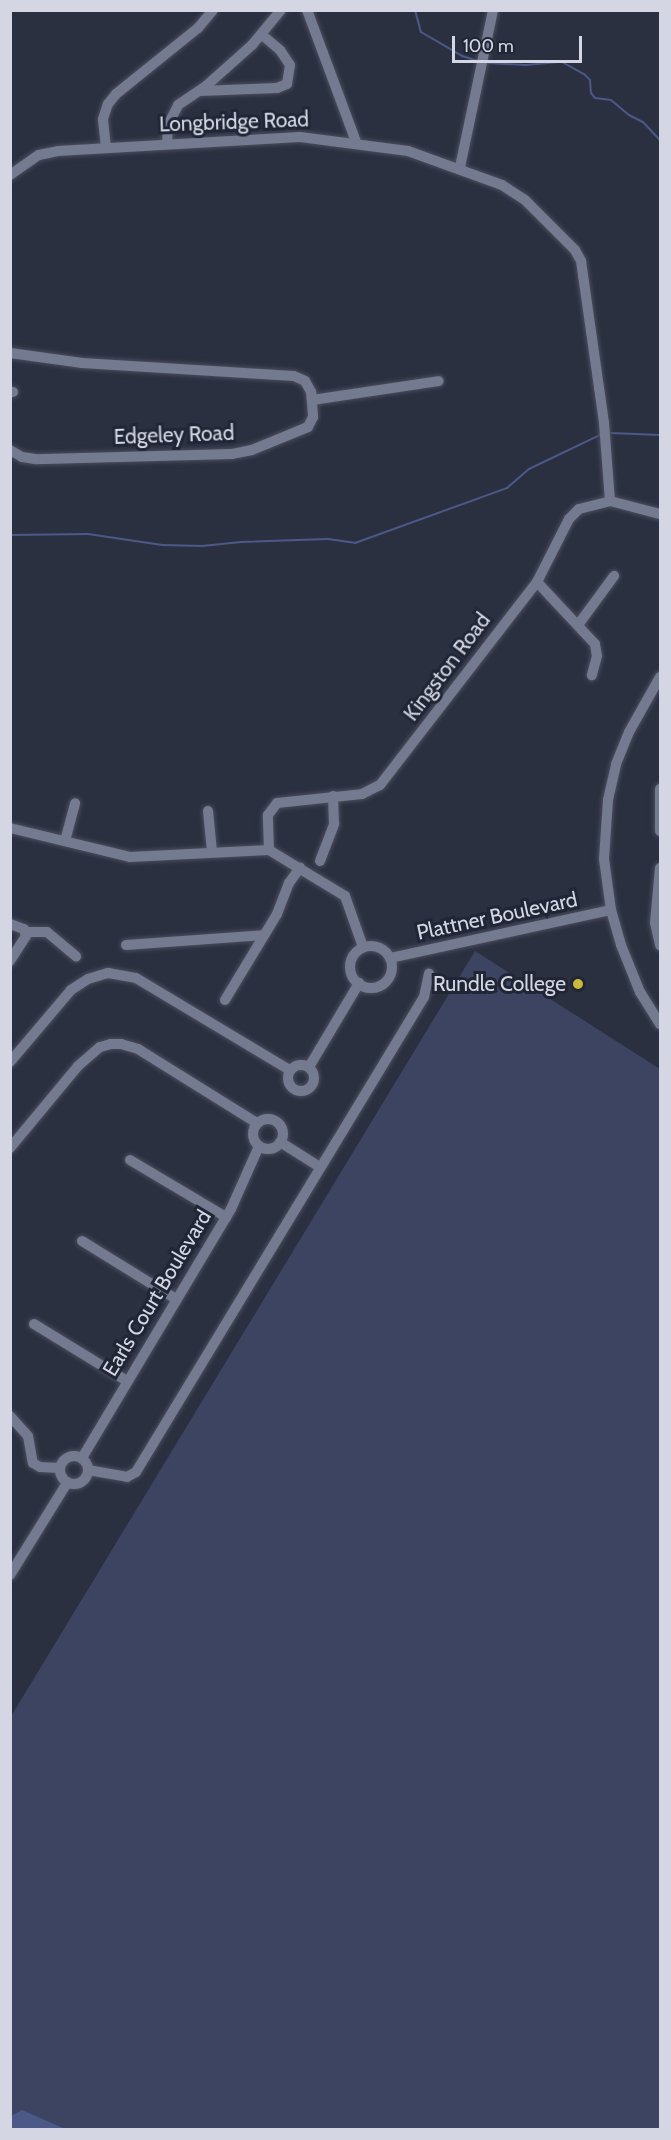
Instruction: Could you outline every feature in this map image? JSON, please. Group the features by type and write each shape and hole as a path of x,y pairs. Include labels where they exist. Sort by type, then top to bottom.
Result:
{"street":[{"path":"105,148 104,119 108,104 116,94 198,28 213,10"},
{"path":"167,144 171,115 178,105 200,91 262,35 281,10"},
{"path":"307,10 356,142"},
{"path":"460,167 493,10"},
{"path":"200,91 277,88 287,84 290,77 290,65 280,50 262,35"},
{"name":"Longbridge Road","path":"10,175 39,155 58,151 285,136 356,142 408,151 460,167 515,192 575,250 581,261 604,423 610,501"},
{"path":"10,353 81,363 294,376 305,381 312,400 439,381"},
{"name":"Edgeley Road","path":"10,450 22,457 34,459 240,453 308,427 313,421 312,400"},
{"path":"610,501 660,514"},
{"name":"Kingston Road","path":"269,850 268,815 277,803 362,794 380,785 537,582 574,514 587,506 610,501"},
{"path":"578,625 614,576"},
{"path":"537,582 595,644 597,656 592,675"},
{"name":"Plattner Boulevard","path":"660,677 629,732 616,765 608,800 605,830 611,910 627,962 640,992 660,1024"},
{"path":"660,789 660,831"},
{"path":"320,861 334,824 333,796"},
{"path":"64,841 75,803"},
{"path":"208,811 212,852"},
{"path":"10,828 130,857 147,859 212,852 269,850 345,896 363,947"},
{"path":"225,1000 264,935 289,883 300,868"},
{"path":"660,868 655,922 660,945"},
{"name":"Plattner Boulevard","path":"390,958 611,910"},
{"path":"10,924 25,932 47,932 76,956"},
{"path":"10,961 25,940 25,932"},
{"path":"126,945 264,935"},
{"path":"376,946 390,958 391,972 384,983 372,987 359,983 351,973 351,961 363,947 376,946"},
{"path":"10,1062 71,990 88,979 108,973 136,978 290,1070"},
{"path":"88,1470 133,1476 424,997 429,974"},
{"path":"309,1067 359,983"},
{"path":"10,1148 78,1066 100,1047 111,1044 121,1044 146,1053 257,1123"},
{"path":"297,1065 309,1067 314,1074 313,1083 303,1091 294,1089 288,1083 290,1070 297,1065"},
{"path":"262,1120 275,1120 283,1130 280,1142 271,1149 260,1146 254,1138 257,1123 262,1120"},
{"path":"280,1142 320,1167"},
{"name":"Earls Court Boulevard","path":"82,1458 226,1217 260,1146"},
{"path":"130,1160 226,1217"},
{"path":"82,1241 176,1299"},
{"path":"34,1324 127,1381"},
{"path":"10,1416 28,1436 33,1463 40,1467 60,1468"},
{"path":"68,1457 82,1458 88,1470 83,1481 75,1484 67,1483 61,1476 60,1468 68,1457"},
{"path":"10,1575 67,1483"}],"shaded area":[{"path":"475,951 660,1069 660,2129 11,2129 10,1718"},
{"path":"22,2110 64,2129 11,2129 11,2116"}],"waterway":[{"path":"415,10 421,32 462,56 478,61"},
{"path":"487,63 526,65 562,62 584,74 590,80 591,93 595,98 611,100 629,115 643,122 660,140"},
{"path":"611,433 660,435"},
{"path":"10,535 88,534 162,545 202,546 241,542 328,539 355,543 507,488 529,469 600,435"}],"place":[{"name":"Rundle College","path":"578,984"}]}
